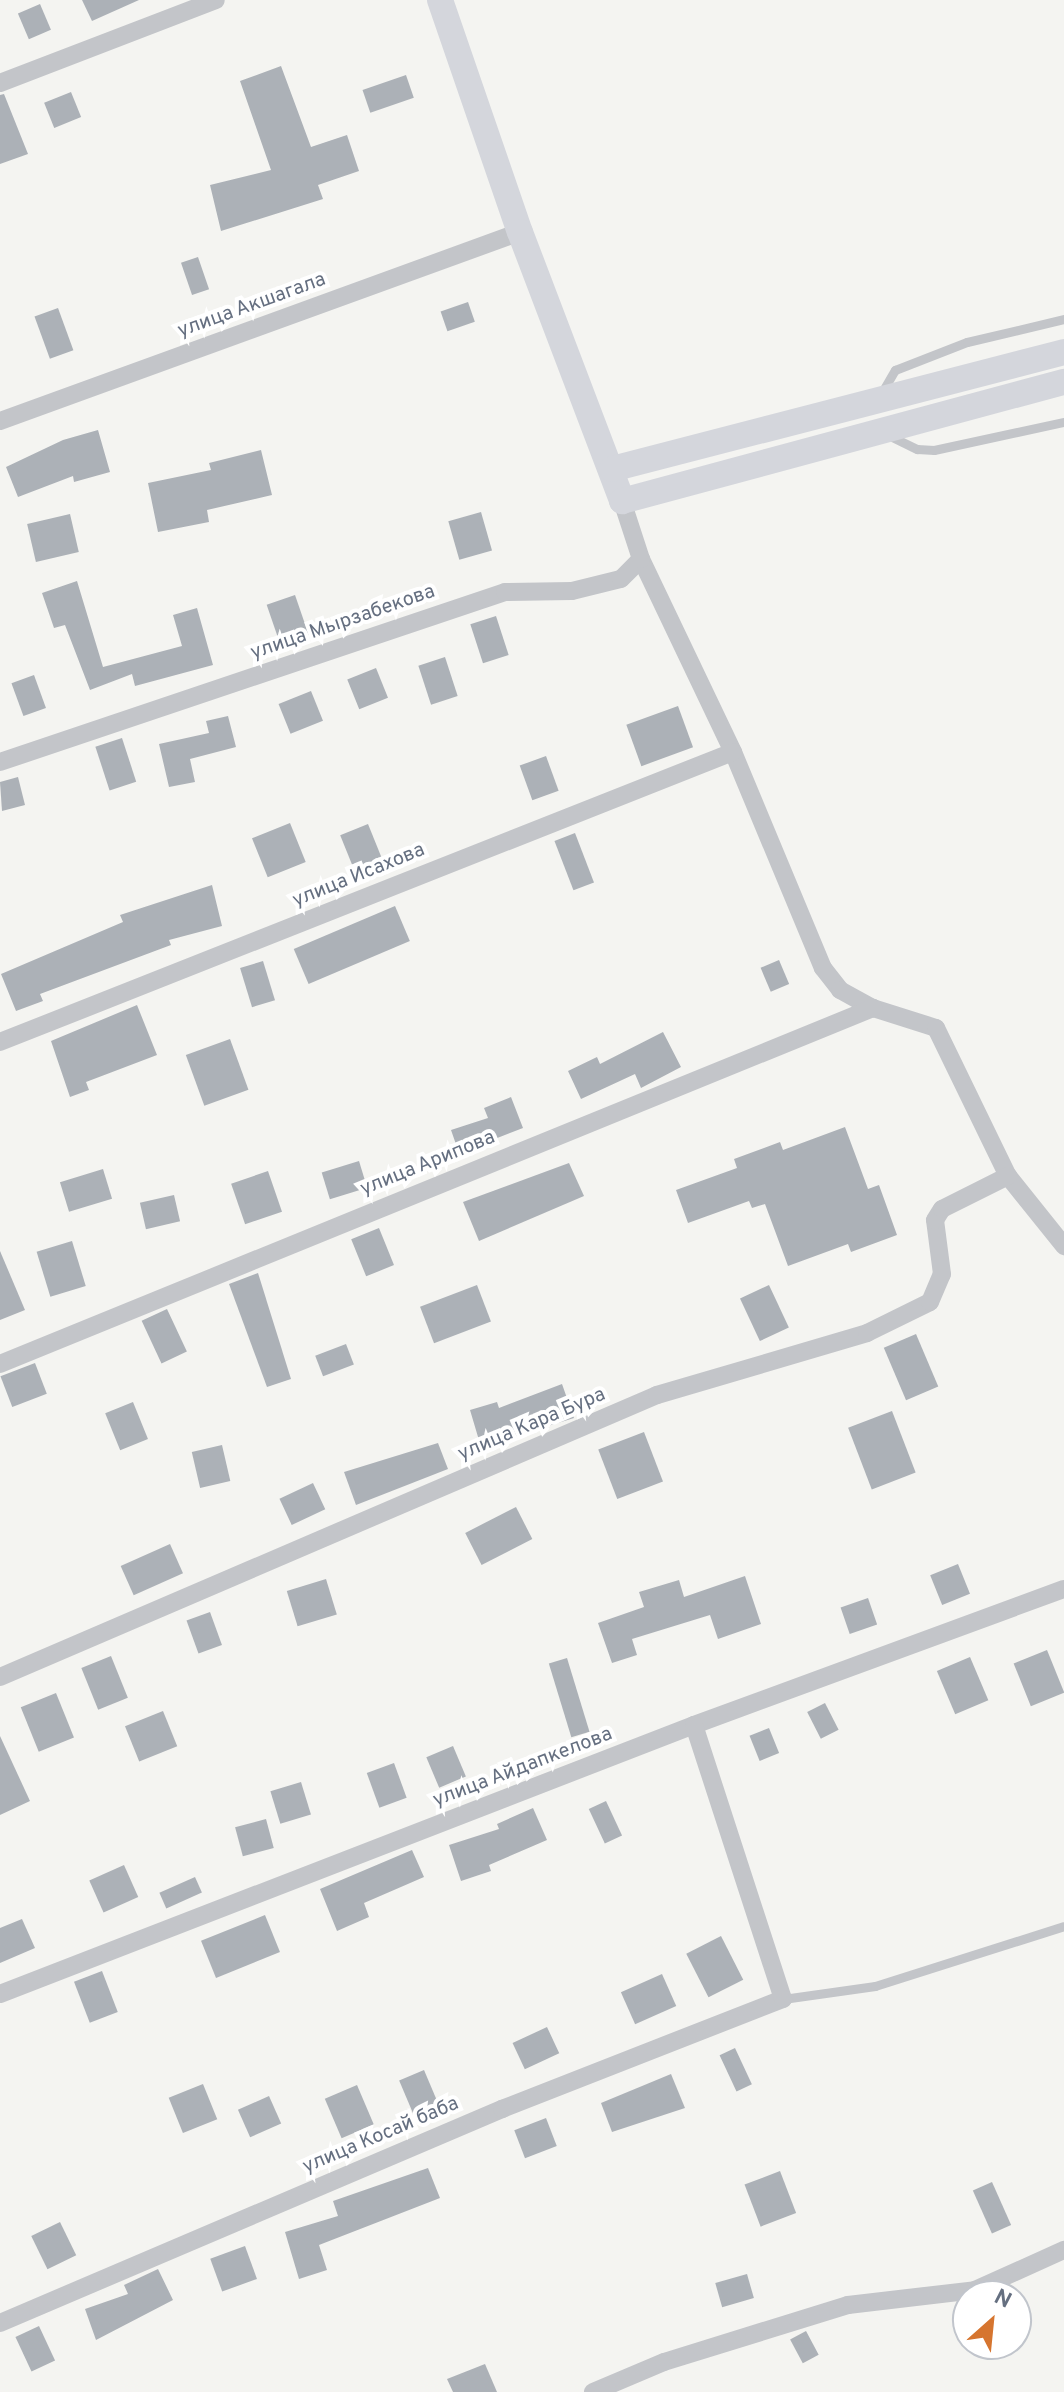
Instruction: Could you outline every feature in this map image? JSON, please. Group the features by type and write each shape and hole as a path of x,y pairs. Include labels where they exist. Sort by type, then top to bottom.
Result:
{"main road":[{"path":"440,0 520,232 622,501 1064,352"},
{"path":"612,469 1064,382"}],"street":[{"path":"0,83 216,0"},
{"name":"улица Акшагала","path":"0,421 520,232"},
{"path":"622,501 641,559 733,752 823,968 840,990 873,1008 936,1028 1008,1176 1064,1246"},
{"name":"улица Мырзабекова","path":"0,762 505,592 572,591 621,579 641,559"},
{"name":"улица Исахова","path":"0,1042 733,752"},
{"name":"улица Арипова","path":"0,1364 873,1008"},
{"name":"улица Кара Бура","path":"0,1677 657,1395 867,1333 930,1302 942,1274 935,1220 942,1209 1008,1176"},
{"name":"улица Айдапкелова","path":"0,1994 694,1725 1064,1589"},
{"path":"694,1725 783,1999"},
{"name":"улица Косай баба","path":"0,2323 502,2109 783,1999"},
{"path":"593,2392 664,2362 848,2305 975,2290 1064,2250"}],"lane":[{"path":"1064,319 967,342 895,370 876,417 917,449 934,450 1064,422"},
{"path":"783,1999 875,1986 1064,1926"}],"building":[{"path":"82,0 139,0 92,21"},
{"path":"40,4 51,30 29,39 18,13"},
{"path":"281,66 311,147 347,135 359,171 318,185 323,199 221,231 210,185 271,170 240,81"},
{"path":"406,75 414,98 370,113 363,90"},
{"path":"71,92 81,117 54,128 44,103"},
{"path":"4,94 28,154 0,164 0,95"},
{"path":"198,257 209,289 192,295 181,263"},
{"path":"468,302 475,322 447,331 441,311"},
{"path":"58,308 73,350 50,359 35,317"},
{"path":"98,430 110,472 74,482 73,476 18,497 6,467 63,440"},
{"path":"261,450 272,495 207,510 209,522 158,532 148,483 211,470 209,463"},
{"path":"481,512 492,550 459,560 448,521"},
{"path":"70,514 79,552 36,562 27,524"},
{"path":"77,581 103,667 182,646 173,615 197,608 213,665 135,686 132,674 90,690 65,625 54,628 42,593"},
{"path":"295,595 309,635 280,644 267,605"},
{"path":"496,616 509,655 483,663 470,624"},
{"path":"445,657 458,696 431,705 418,666"},
{"path":"376,668 388,698 359,709 347,680"},
{"path":"34,675 46,708 23,716 11,683"},
{"path":"311,691 323,721 291,734 279,704"},
{"path":"678,706 693,747 641,766 626,725"},
{"path":"228,716 236,747 190,759 195,782 169,787 159,744 209,733 206,721"},
{"path":"122,738 136,782 110,790 95,747"},
{"path":"546,756 559,791 532,800 520,766"},
{"path":"18,777 25,805 2,811 0,782"},
{"path":"290,823 306,862 268,877 252,838"},
{"path":"368,824 386,869 358,880 340,835"},
{"path":"575,833 594,882 573,890 554,841"},
{"path":"212,885 222,926 169,940 171,945 40,994 43,1001 16,1011 1,974 123,922 120,915"},
{"path":"395,906 410,941 309,984 294,949"},
{"path":"779,960 789,984 771,992 761,968"},
{"path":"263,961 275,1000 252,1007 240,968"},
{"path":"137,1005 157,1055 86,1082 89,1090 70,1097 51,1041"},
{"path":"663,1032 681,1067 641,1088 635,1074 581,1099 568,1071 597,1057 600,1064"},
{"path":"230,1039 248,1090 204,1106 186,1055"},
{"path":"511,1097 523,1128 459,1153 451,1130 488,1118 484,1108"},
{"path":"845,1127 868,1189 879,1185 897,1235 851,1252 848,1244 788,1266 765,1204 752,1208 749,1201 688,1223 676,1190 737,1168 734,1159 780,1142 783,1150"},
{"path":"359,1161 367,1188 330,1199 322,1172"},
{"path":"569,1163 584,1196 479,1241 463,1202"},
{"path":"103,1169 112,1199 69,1212 60,1182"},
{"path":"268,1171 282,1212 245,1224 231,1184"},
{"path":"174,1195 180,1221 146,1229 140,1203"},
{"path":"379,1228 394,1265 366,1276 351,1239"},
{"path":"72,1241 86,1286 50,1297 37,1252"},
{"path":"0,1251 25,1310 0,1320"},
{"path":"258,1273 291,1379 267,1387 229,1284"},
{"path":"477,1285 491,1321 434,1343 420,1307"},
{"path":"769,1285 789,1328 760,1341 740,1299"},
{"path":"167,1309 187,1352 161,1363 142,1321"},
{"path":"916,1334 938,1386 906,1400 884,1348"},
{"path":"346,1344 354,1365 323,1376 315,1356"},
{"path":"35,1363 47,1394 12,1407 0,1376"},
{"path":"562,1384 574,1418 481,1447 470,1410 497,1402 499,1408"},
{"path":"133,1402 148,1439 120,1450 105,1413"},
{"path":"892,1411 916,1473 872,1489 848,1428"},
{"path":"644,1432 663,1481 617,1499 598,1450"},
{"path":"438,1443 448,1469 356,1505 344,1472"},
{"path":"222,1445 230,1481 200,1488 192,1452"},
{"path":"313,1483 325,1509 292,1525 279,1499"},
{"path":"516,1507 532,1539 482,1565 465,1533"},
{"path":"170,1544 183,1573 134,1595 121,1566"},
{"path":"958,1564 970,1594 942,1605 930,1575"},
{"path":"745,1576 761,1624 718,1639 710,1615 632,1639 637,1655 612,1663 598,1623 644,1607 639,1592 679,1580 684,1597"},
{"path":"326,1579 337,1614 298,1626 287,1591"},
{"path":"868,1598 877,1624 850,1634 841,1607"},
{"path":"210,1612 222,1645 198,1653 187,1621"},
{"path":"1047,1650 1064,1693 1031,1706 1014,1663"},
{"path":"111,1656 128,1698 98,1710 81,1668"},
{"path":"970,1657 988,1700 955,1714 937,1671"},
{"path":"567,1658 590,1732 571,1737 549,1664"},
{"path":"56,1693 74,1738 39,1752 21,1707"},
{"path":"825,1703 839,1730 821,1739 807,1712"},
{"path":"163,1711 177,1746 139,1762 125,1726"},
{"path":"769,1728 779,1753 760,1761 750,1736"},
{"path":"0,1736 30,1801 0,1815"},
{"path":"453,1746 466,1776 439,1788 426,1757"},
{"path":"394,1763 407,1798 379,1808 367,1773"},
{"path":"301,1782 311,1815 280,1824 270,1791"},
{"path":"606,1801 622,1835 605,1843 589,1809"},
{"path":"533,1808 547,1840 489,1865 491,1871 461,1881 449,1845 499,1829 497,1824"},
{"path":"266,1819 274,1848 243,1856 235,1827"},
{"path":"412,1850 424,1877 364,1903 369,1917 337,1931 320,1889"},
{"path":"124,1865 138,1897 104,1912 89,1880"},
{"path":"195,1877 202,1893 166,1908 159,1893"},
{"path":"265,1915 280,1952 216,1978 201,1941"},
{"path":"22,1919 35,1948 0,1963 0,1928"},
{"path":"721,1936 743,1980 708,1997 686,1954"},
{"path":"102,1971 118,2012 90,2023 74,1982"},
{"path":"662,1974 676,2006 635,2024 621,1992"},
{"path":"547,2027 559,2053 525,2069 513,2043"},
{"path":"735,2048 752,2084 736,2091 720,2055"},
{"path":"424,2070 439,2106 414,2116 399,2081"},
{"path":"671,2074 685,2108 612,2132 601,2103"},
{"path":"203,2084 217,2119 183,2133 169,2098"},
{"path":"357,2085 374,2125 342,2138 325,2099"},
{"path":"269,2096 281,2123 250,2137 238,2110"},
{"path":"546,2118 557,2146 525,2158 514,2130"},
{"path":"428,2168 440,2198 319,2245 327,2270 299,2279 285,2232 338,2216 333,2201"},
{"path":"780,2171 796,2213 761,2227 745,2185"},
{"path":"992,2182 1011,2225 992,2233 973,2191"},
{"path":"60,2222 76,2255 47,2269 31,2236"},
{"path":"245,2246 257,2279 222,2292 210,2259"},
{"path":"158,2269 173,2300 96,2340 85,2309 128,2294 124,2285"},
{"path":"747,2274 754,2298 722,2307 715,2283"},
{"path":"39,2326 55,2360 31,2371 15,2337"},
{"path":"806,2331 819,2355 803,2363 790,2339"},
{"path":"485,2364 497,2392 453,2392 447,2379"}]}
